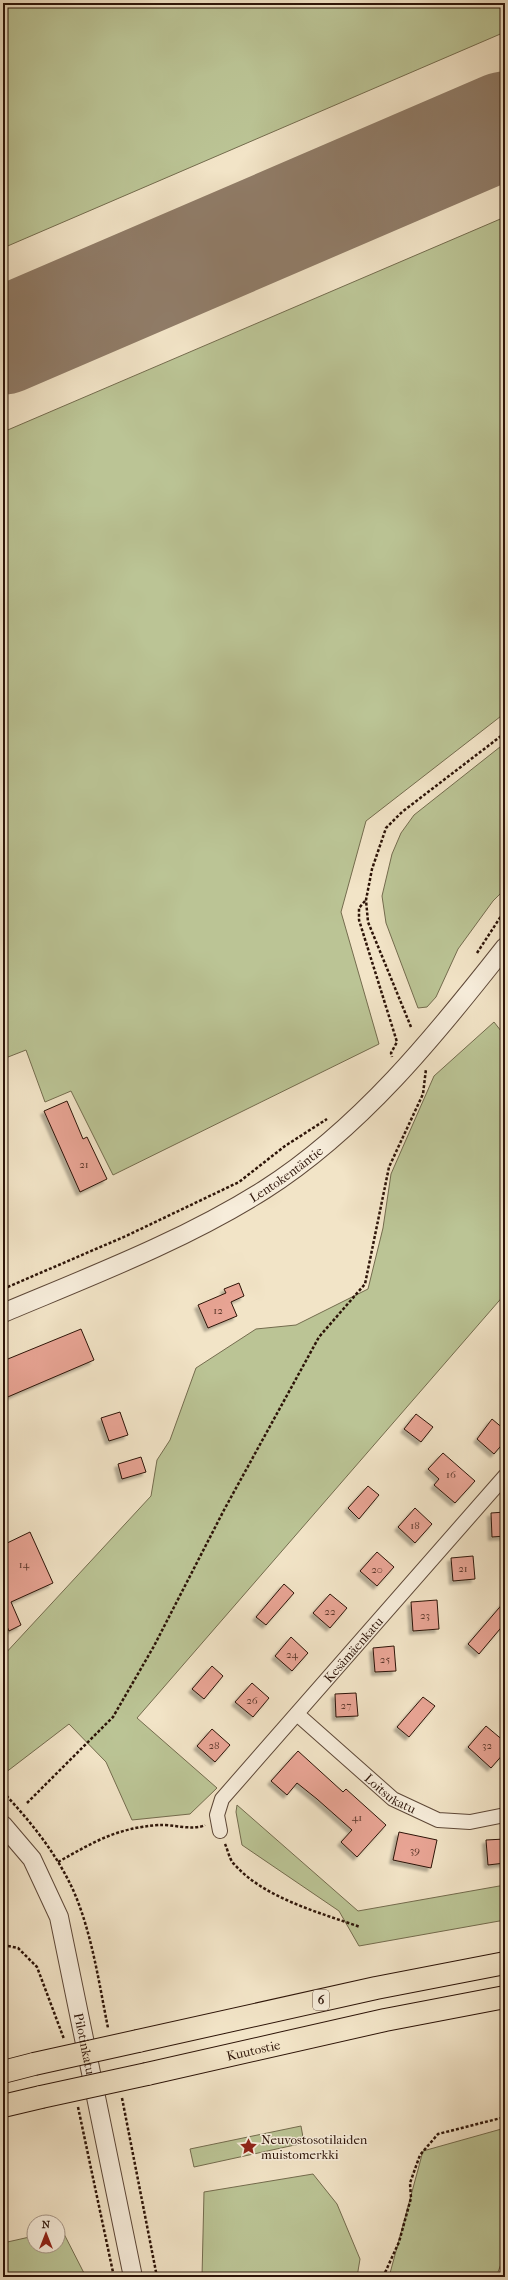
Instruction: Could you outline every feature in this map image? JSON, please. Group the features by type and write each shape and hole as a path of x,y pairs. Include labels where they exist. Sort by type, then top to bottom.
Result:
{"highway":[{"name":"6","path":"3,2072 376,1988 505,1963"},
{"name":"Kuutostie","path":"3,2106 385,2020 505,1997"}],"street":[{"name":"Lentokentäntie","path":"3,1313 107,1269 190,1231 264,1189 294,1168 374,1100 408,1065 452,1014 505,947"},
{"name":"Kesämäenkatu","path":"217,1815 222,1799 505,1476"},
{"name":"Loitsukatu","path":"297,1714 393,1799 438,1820 470,1822 505,1815"},
{"path":"217,1815 220,1830"},
{"name":"Pilotinkatu","path":"3,1824 32,1859 59,1917 133,2277"}],"path":[{"path":"411,1027 368,922 366,900 372,869 386,828 402,812 505,733"},
{"path":"366,900 359,908 359,920 397,1042 390,1053 393,1064"},
{"path":"477,954 505,910"},
{"path":"500,916 505,919"},
{"path":"27,1803 113,1717 154,1646 224,1510 319,1337 365,1284 389,1167 423,1094 427,1076 426,1064"},
{"path":"3,1289 126,1236 239,1182 285,1146 330,1118"},
{"path":"58,1862 92,1843 124,1829 160,1825 204,1827 217,1815"},
{"path":"220,1830 233,1863 268,1892 292,1903 360,1928"},
{"path":"383,2277 399,2242 411,2198 410,2183 420,2155 438,2134 505,2117"}],"green space":[{"path":"3,3 505,3 505,32 3,248"},
{"path":"505,217 505,713 366,821 341,912 379,1044 113,1175 71,1091 45,1102 26,1050 3,1059 3,432"},
{"path":"505,743 505,889 493,901 458,949 436,997 427,1007 418,1008 386,923 382,896 392,854 401,833 414,815"},
{"path":"494,1022 505,1036 505,1294 137,1718 217,1788 190,1814 132,1820 106,1762 69,1724 5,1773 3,1771 3,1656 151,1496 157,1460 170,1440 196,1368 256,1329 296,1325 368,1289 383,1228 391,1174 434,1076"},
{"path":"237,1805 358,1911 505,1885 505,1920 359,1946 339,1911 242,1845 236,1812"},
{"path":"3,1887 5,1888 5,1950 3,1952"},
{"path":"301,2126 304,2143 194,2167 190,2149"},
{"path":"505,2128 505,2254 496,2277 389,2277 423,2151"},
{"path":"313,2174 337,2204 360,2259 357,2277 202,2277 204,2192"},
{"path":"26,2238 26,2254 66,2254 66,2238 86,2277 3,2277 3,2243"}],"building":[{"path":"67,1101 83,1139 87,1137 107,1179 80,1192 44,1111"},
{"path":"239,1283 244,1296 231,1302 237,1316 208,1328 198,1305 226,1293 224,1289"},
{"path":"81,1329 94,1360 3,1399 3,1361"},
{"path":"120,1412 128,1435 109,1441 101,1418"},
{"path":"416,1414 433,1427 421,1442 404,1429"},
{"path":"492,1419 505,1430 505,1441 494,1454 477,1439"},
{"path":"443,1453 475,1481 455,1503 434,1485 439,1479 428,1469"},
{"path":"141,1457 146,1472 122,1479 118,1464"},
{"path":"368,1486 379,1495 359,1519 348,1508"},
{"path":"415,1508 432,1524 415,1543 398,1527"},
{"path":"505,1512 505,1536 492,1537 491,1513"},
{"path":"30,1532 53,1583 11,1602 21,1625 9,1631 3,1617 3,1545"},
{"path":"377,1552 394,1567 377,1586 360,1571"},
{"path":"473,1556 475,1579 453,1581 451,1558"},
{"path":"284,1584 294,1593 266,1625 256,1617"},
{"path":"330,1594 347,1608 330,1628 313,1613"},
{"path":"437,1600 439,1629 413,1631 411,1602"},
{"path":"505,1601 505,1623 479,1654 468,1644"},
{"path":"291,1637 308,1653 292,1671 275,1656"},
{"path":"394,1646 396,1671 375,1672 373,1648"},
{"path":"212,1666 223,1676 204,1699 192,1689"},
{"path":"252,1683 269,1698 253,1717 235,1702"},
{"path":"356,1693 358,1716 336,1717 335,1694"},
{"path":"423,1697 435,1706 409,1737 397,1727"},
{"path":"486,1726 505,1742 505,1752 491,1768 468,1747"},
{"path":"212,1729 230,1745 215,1762 197,1746"},
{"path":"298,1751 343,1792 346,1789 386,1825 357,1857 341,1842 352,1830 317,1799 297,1783 287,1795 271,1781"},
{"path":"399,1832 437,1840 431,1868 393,1860"},
{"path":"505,1839 505,1863 488,1865 486,1840"}],"runway":[{"path":"3,341 505,125"}],"place":[{"name":"Neuvostosotilaiden muistomerkki","path":"248,2146"}]}
